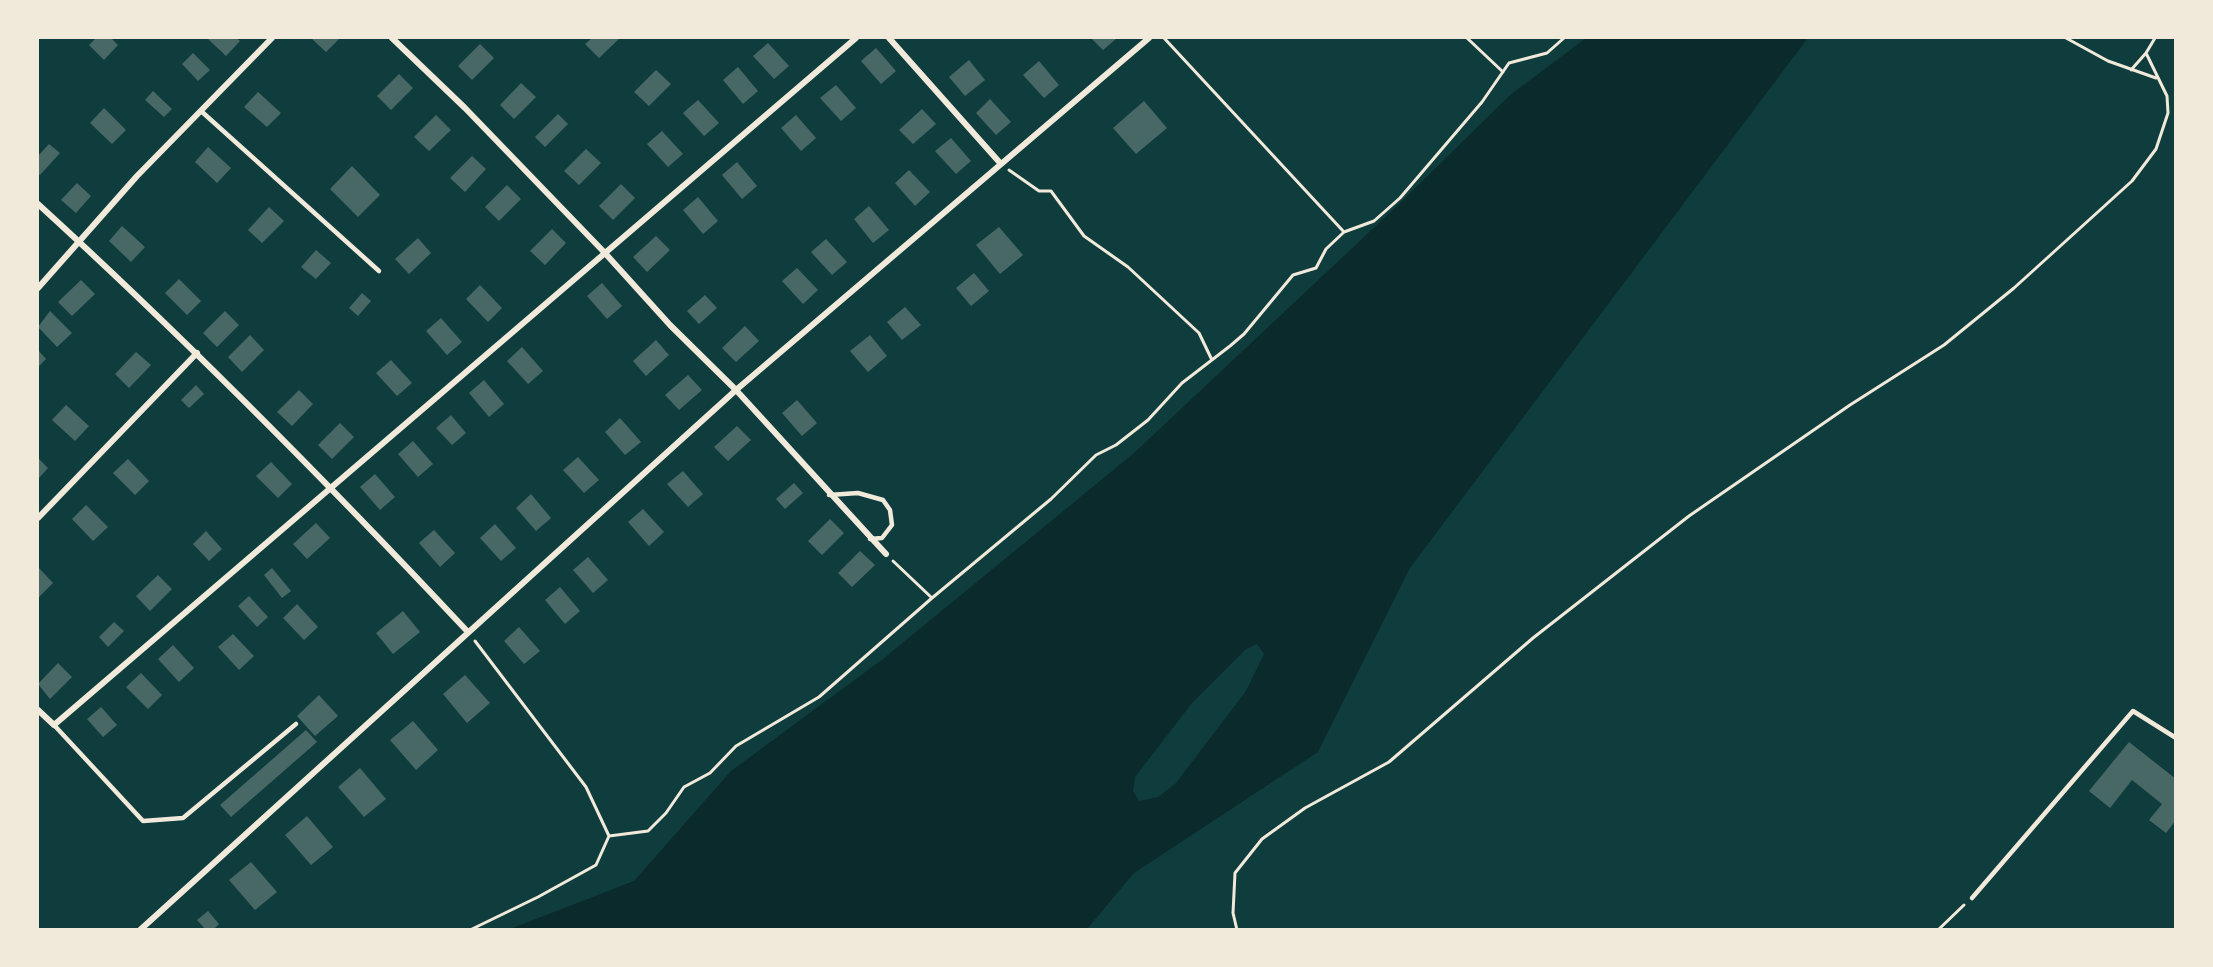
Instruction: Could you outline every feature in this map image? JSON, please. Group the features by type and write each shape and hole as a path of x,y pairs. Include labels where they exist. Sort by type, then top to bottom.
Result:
{"street":[{"path":"38,288 137,176 272,38"},
{"path":"392,38 465,108 604,252 670,325 736,390 829,495 886,554"},
{"path":"38,710 54,725 856,38"},
{"path":"889,38 1001,164"},
{"path":"140,930 467,631 736,390 1149,38"},
{"path":"38,204 197,353 332,487 467,631"},
{"path":"38,518 197,353"}],"lane":[{"path":"201,111 379,271"},
{"path":"829,495 858,493 884,500 890,510 892,525 882,538 870,539"},
{"path":"1972,898 2133,711 2175,738"},
{"path":"54,725 142,821 183,818 296,724"}],"path":[{"path":"1164,38 1344,232"},
{"path":"1467,38 1503,72"},
{"path":"609,836 648,831 666,813 684,787 710,773 745,740 819,697 932,598 1051,499 1096,455 1116,446 1148,420 1182,383 1244,334 1293,275 1316,268 1326,249 1344,232 1374,221 1400,198 1482,102 1509,63 1546,53 1564,38"},
{"path":"2066,38 2108,61 2156,78"},
{"path":"2131,70 2155,38"},
{"path":"1237,930 1233,913 1235,873 1262,839 1305,807 1389,762 1533,638 1689,516 1850,405 1944,345 2014,288 2132,181 2156,149 2168,113 2167,96 2156,78 2146,53"},
{"path":"1001,164 1039,191 1051,191 1084,236 1128,267 1199,333 1212,358"},
{"path":"886,554 932,598"},
{"path":"467,631 586,787 609,836 596,865 538,897 470,930"},
{"path":"1938,930 1972,898"}],"water":[{"path":"1586,38 1808,38 1410,568 1318,752 1134,873 1087,929 510,929 634,881 731,771 883,659 1134,453 1397,206 1510,95","holes":["1257,644 1264,654 1246,691 1176,783 1158,797 1139,801 1133,791 1135,777 1192,703 1246,649"]}],"building":[{"path":"96,38 111,38 118,45 104,60 89,45"},
{"path":"207,38 236,38 240,41 226,56"},
{"path":"311,38 340,38 326,52"},
{"path":"592,38 620,38 599,58 585,44"},
{"path":"1091,38 1117,38 1103,50"},
{"path":"768,43 789,66 774,79 753,56"},
{"path":"480,44 494,58 472,80 458,66"},
{"path":"876,48 896,71 881,84 861,61"},
{"path":"193,53 210,70 198,81 182,64"},
{"path":"969,60 985,80 965,96 949,77"},
{"path":"1039,61 1059,85 1044,98 1023,75"},
{"path":"738,67 758,91 743,104 723,80"},
{"path":"656,70 671,84 649,106 634,92"},
{"path":"399,74 413,88 391,110 377,96"},
{"path":"521,83 536,97 514,119 500,105"},
{"path":"836,85 856,108 841,121 820,98"},
{"path":"153,91 172,109 164,117 145,100"},
{"path":"258,92 281,113 267,127 244,107"},
{"path":"990,99 1011,122 996,135 976,113"},
{"path":"698,100 719,123 704,136 683,113"},
{"path":"1144,101 1167,128 1136,154 1113,128"},
{"path":"104,108 126,130 112,144 90,123"},
{"path":"922,109 936,124 913,144 899,130"},
{"path":"558,114 568,124 545,147 535,137"},
{"path":"436,115 451,130 429,151 414,137"},
{"path":"796,115 816,138 801,151 781,128"},
{"path":"662,131 683,154 668,167 647,144"},
{"path":"951,138 971,161 956,174 935,151"},
{"path":"49,144 60,153 40,175 38,156"},
{"path":"208,147 231,168 217,183 195,162"},
{"path":"586,149 601,163 579,185 564,171"},
{"path":"472,156 486,169 465,192 450,178"},
{"path":"737,162 757,186 742,199 722,175"},
{"path":"352,166 380,195 358,217 330,189"},
{"path":"909,170 930,192 915,206 895,183"},
{"path":"77,183 91,196 76,213 61,200"},
{"path":"621,184 635,198 613,220 599,206"},
{"path":"507,185 521,199 499,221 485,207"},
{"path":"698,197 718,221 703,234 683,210"},
{"path":"869,206 889,230 873,243 854,219"},
{"path":"269,207 284,221 262,243 248,230"},
{"path":"122,226 145,247 131,262 109,241"},
{"path":"999,227 1023,255 1000,274 976,245"},
{"path":"552,229 566,243 545,265 530,251"},
{"path":"656,236 670,250 647,272 633,257"},
{"path":"418,238 431,253 409,274 395,259"},
{"path":"826,239 847,262 832,275 811,252"},
{"path":"316,250 331,263 316,279 301,267"},
{"path":"797,268 818,290 803,304 782,281"},
{"path":"974,273 989,291 971,306 956,288"},
{"path":"179,279 201,301 187,315 165,293"},
{"path":"81,280 95,294 72,316 58,302"},
{"path":"602,283 622,306 607,319 587,296"},
{"path":"480,285 502,308 488,322 466,299"},
{"path":"362,293 371,301 358,316 349,308"},
{"path":"705,295 717,308 699,324 687,311"},
{"path":"905,307 921,325 902,340 887,322"},
{"path":"50,311 72,333 57,347 38,327"},
{"path":"225,311 239,325 217,347 203,333"},
{"path":"441,318 462,342 447,355 426,331"},
{"path":"745,326 759,341 736,362 722,348"},
{"path":"250,335 264,350 242,372 228,357"},
{"path":"870,335 887,356 868,372 850,351"},
{"path":"656,340 669,355 646,376 633,361"},
{"path":"522,347 543,371 528,384 507,361"},
{"path":"38,350 46,359 38,367"},
{"path":"136,352 151,365 129,388 115,374"},
{"path":"391,360 412,383 397,396 376,373"},
{"path":"688,375 702,390 679,410 665,395"},
{"path":"484,380 504,404 489,417 469,393"},
{"path":"196,385 204,394 189,408 181,400"},
{"path":"299,390 313,404 292,426 277,412"},
{"path":"797,400 817,423 802,436 782,413"},
{"path":"66,405 89,426 75,441 52,420"},
{"path":"451,415 466,433 452,445 436,428"},
{"path":"620,418 641,442 625,455 605,432"},
{"path":"340,423 354,437 332,459 318,445"},
{"path":"737,426 751,440 728,461 714,447"},
{"path":"413,441 433,464 418,477 398,454"},
{"path":"578,457 599,480 584,493 563,470"},
{"path":"38,458 48,468 38,479"},
{"path":"128,459 149,481 135,495 113,473"},
{"path":"271,462 292,484 278,498 256,476"},
{"path":"683,471 703,494 688,507 667,484"},
{"path":"375,474 395,497 380,510 360,487"},
{"path":"794,483 803,493 785,509 776,499"},
{"path":"531,494 551,518 536,531 516,508"},
{"path":"86,505 108,527 93,541 72,519"},
{"path":"643,509 664,532 649,546 628,522"},
{"path":"830,519 844,533 822,555 808,541"},
{"path":"316,523 330,538 307,559 293,544"},
{"path":"495,524 516,548 501,561 480,538"},
{"path":"434,530 455,553 440,567 419,543"},
{"path":"206,531 222,549 209,561 193,544"},
{"path":"860,551 875,565 852,587 838,573"},
{"path":"588,557 608,580 593,593 573,570"},
{"path":"38,567 53,583 38,598"},
{"path":"272,568 291,591 282,598 264,575"},
{"path":"158,575 172,589 150,611 136,596"},
{"path":"560,587 580,611 565,624 545,600"},
{"path":"249,596 268,617 257,627 238,606"},
{"path":"297,604 318,627 304,640 283,618"},
{"path":"403,611 420,632 393,654 376,633"},
{"path":"114,622 124,631 108,647 99,637"},
{"path":"519,627 540,651 524,664 504,641"},
{"path":"233,634 254,656 239,670 218,647"},
{"path":"173,645 194,668 179,682 158,659"},
{"path":"58,663 72,677 50,699 38,684"},
{"path":"141,673 162,695 148,709 126,687"},
{"path":"465,675 490,703 467,723 443,694"},
{"path":"319,695 338,716 315,736 297,716"},
{"path":"101,707 117,725 103,737 87,719"},
{"path":"413,721 438,750 416,770 390,740"},
{"path":"306,730 317,742 231,817 220,805"},
{"path":"2129,742 2176,779 2176,820 2166,833 2149,820 2162,804 2132,780 2110,808 2089,791"},
{"path":"360,768 386,799 364,817 338,787"},
{"path":"307,816 333,847 311,865 285,835"},
{"path":"251,862 277,892 255,910 229,880"},
{"path":"208,911 219,924 213,930 206,930 197,920"}]}
